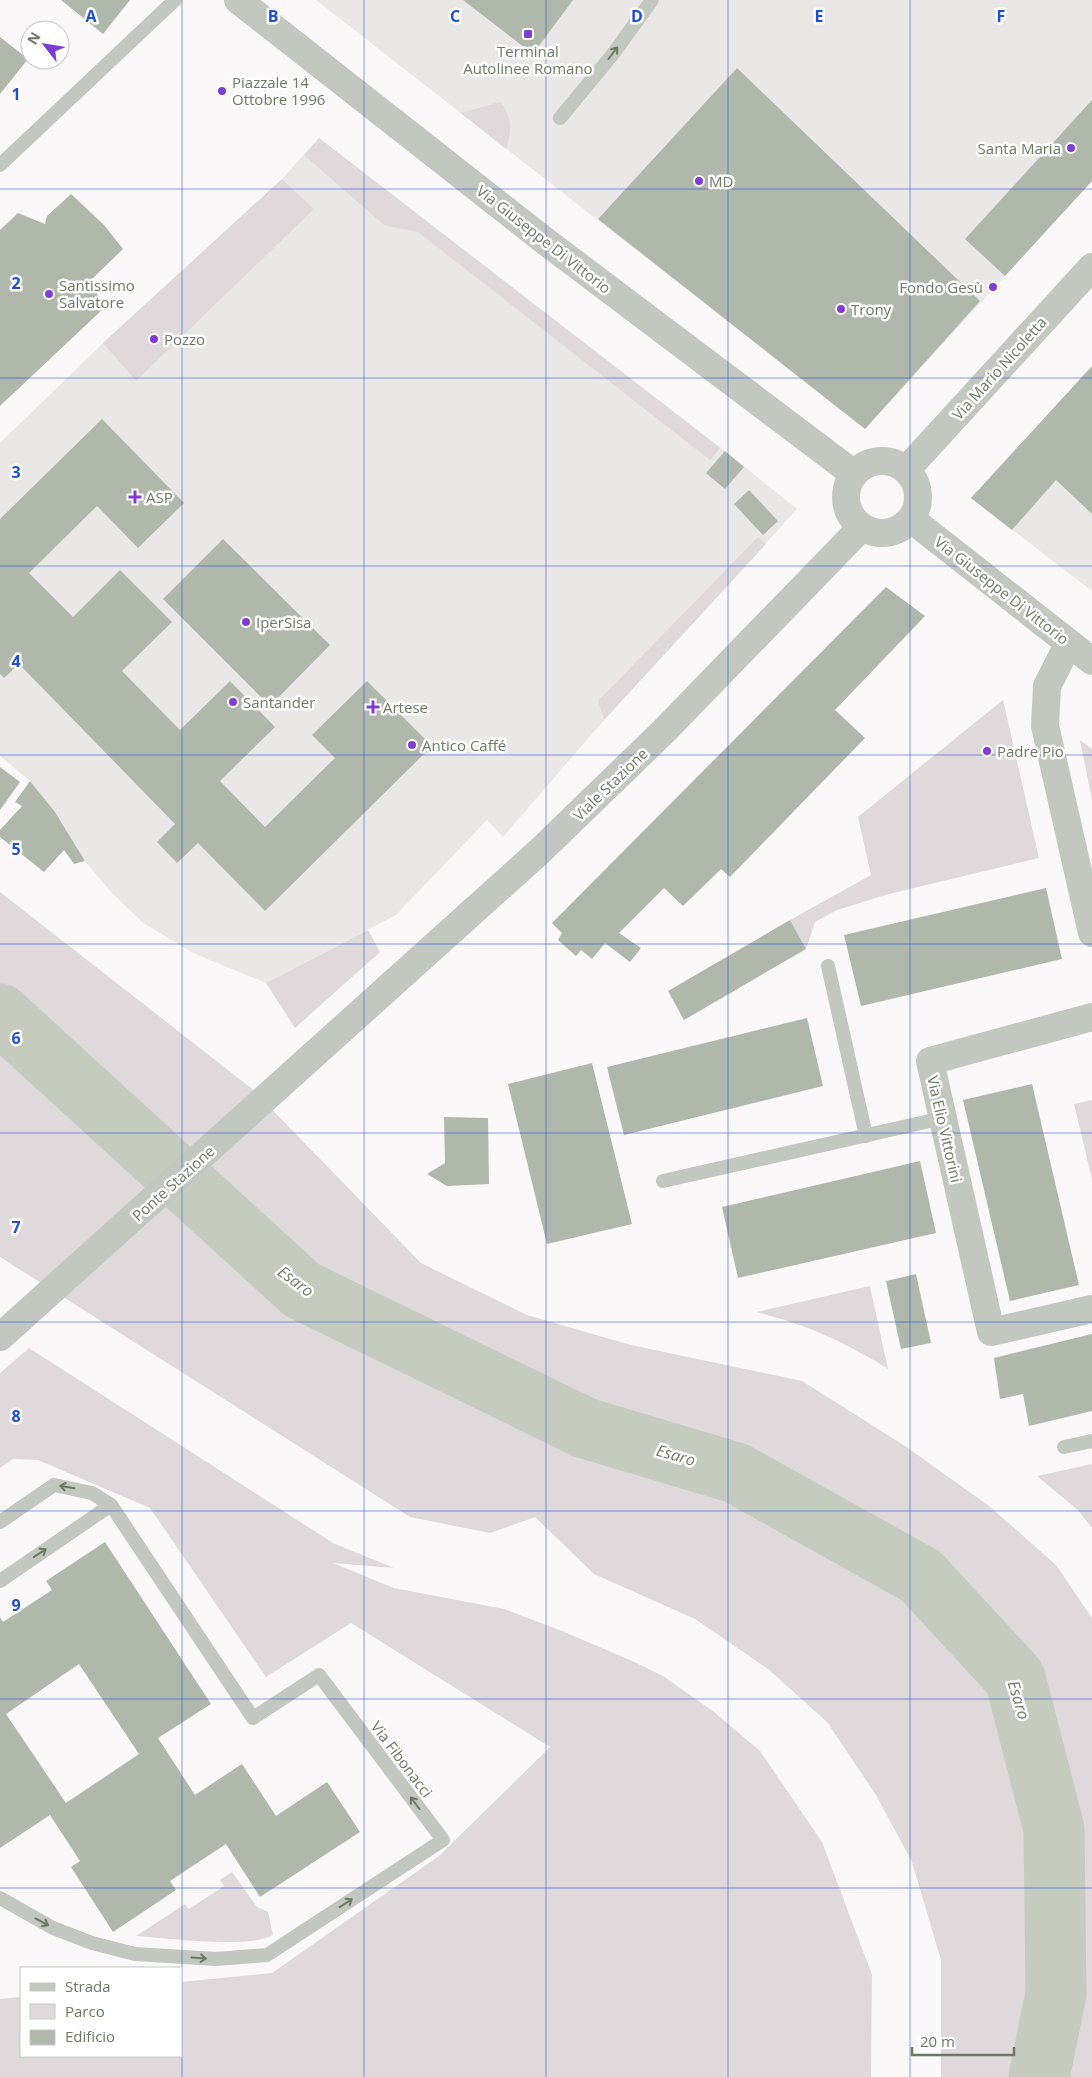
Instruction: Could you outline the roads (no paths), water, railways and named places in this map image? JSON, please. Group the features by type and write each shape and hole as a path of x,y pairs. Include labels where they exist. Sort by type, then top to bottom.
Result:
{"street":[{"name":"Via Giuseppe Di Vittorio","path":"238,0 553,247 854,474"},
{"name":"Via Mario Nicoletta","path":"906,470 1092,266"},
{"path":"874,461 897,463 906,470 918,488 919,499 911,520 893,532 882,533 862,526 853,518 848,508 846,496 848,484 854,474 863,466 874,461"},
{"name":"Via Giuseppe Di Vittorio","path":"911,520 1092,661"},
{"name":"Viale Stazione","path":"345,1028 540,851 629,765 862,526"},
{"path":"1069,643 1047,686 1045,726 1092,933"},
{"name":"Via Elio Vittorini","path":"1092,1017 930,1061 991,1332 1092,1309"},
{"name":"Ponte Stazione","path":"0,1337 345,1028"}],"lane":[{"path":"0,165 175,0"},
{"path":"560,118 612,54 652,0"},
{"path":"828,966 866,1136"},
{"path":"663,1181 943,1118"},
{"path":"1064,1447 1092,1441"},
{"name":"Via Fibonacci","path":"0,1522 54,1485 92,1493 111,1505 253,1718 318,1675 443,1840 267,1955 216,1959 135,1954 92,1943 53,1928 0,1898"},
{"path":"0,1581 111,1505"}],"waterway":[{"name":"Esaro","path":"0,1014 302,1290 585,1428 736,1473 921,1576 1015,1678 1054,1829 1056,1994 1039,2077"}],"place":[{"name":"Terminal Autolinee Romano","path":"528,34"},
{"name":"Piazzale 14 Ottobre 1996","path":"222,91"},
{"name":"Santa Maria","path":"1071,148"},
{"name":"MD","path":"699,181"},
{"name":"Fondo Gesù","path":"993,287"},
{"name":"Santissimo Salvatore","path":"49,294"},
{"name":"Trony","path":"841,309"},
{"name":"Pozzo","path":"154,339"},
{"name":"ASP","path":"135,497"},
{"name":"IperSisa","path":"246,622"},
{"name":"Santander","path":"233,702"},
{"name":"Artese","path":"373,707"},
{"name":"Antico Caffé","path":"412,745"},
{"name":"Padre Pio","path":"987,751"}]}
